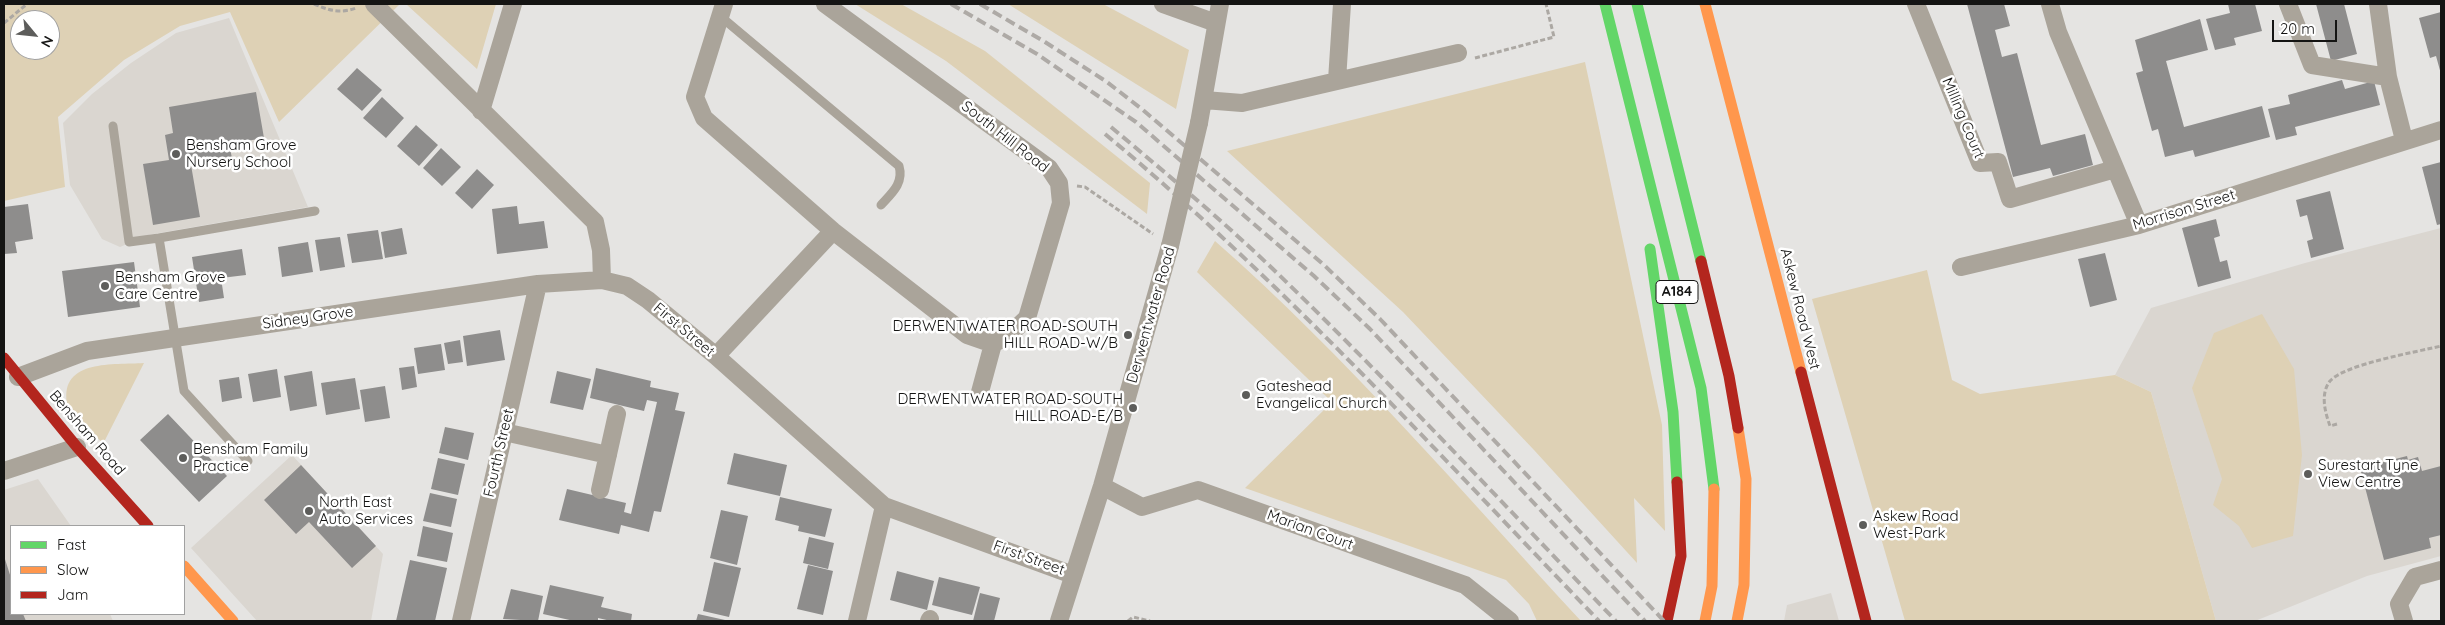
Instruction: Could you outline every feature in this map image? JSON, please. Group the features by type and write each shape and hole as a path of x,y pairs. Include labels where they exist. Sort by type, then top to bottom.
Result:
{"main road":[{"name":"A184","path":"1605,4 1701,388 1714,483 1712,586 1705,621"},
{"name":"A184","path":"1637,4 1729,376 1746,479 1744,586 1737,621"},
{"name":"Askew Road West","path":"1705,4 1866,621"},
{"path":"1630,104 1646,219"},
{"path":"1649,239 1673,412 1681,556 1667,621"},
{"name":"Bensham Road","path":"4,358 77,446 147,525"},
{"path":"185,567 233,621"}],"street":[{"path":"369,4 595,222 601,250 602,280"},
{"path":"482,111 513,4"},
{"name":"South Hill Road","path":"825,4 1049,168 1059,183 1061,203 1027,318 1011,333 993,344"},
{"path":"1163,4 1216,23"},
{"name":"Derwentwater Road","path":"1059,621 1102,486 1170,246 1204,100 1220,4"},
{"path":"1337,80 1342,4"},
{"name":"Milling Court","path":"1916,4 1980,163 1998,162 2010,199 2115,169"},
{"path":"2050,4 2058,32 2139,225"},
{"path":"2288,4 2312,65 2388,77"},
{"path":"2380,4 2388,77 2404,140"},
{"path":"722,10 695,97 704,118 833,231 967,335 993,344 980,392"},
{"path":"1204,100 1242,103 1458,52"},
{"name":"Morrison Street","path":"1961,267 2139,225 2404,140 2441,130"},
{"path":"716,356 833,231"},
{"name":"Sidney Grove","path":"18,376 87,351 538,284 602,280"},
{"name":"First Street","path":"602,280 627,286 648,300 716,356 884,506 1073,574"},
{"name":"Fourth Street","path":"461,621 538,284"},
{"path":"600,490 618,414"},
{"path":"504,432 608,455"},
{"path":"4,471 77,446"},
{"name":"Marian Court","path":"1102,486 1142,506 1198,490 1465,585 1510,621"},
{"path":"857,621 884,506"},
{"path":"2404,621 2399,604 2415,577 2441,570"}],"lane":[{"path":"722,10 899,166 901,173 899,182 881,205"},
{"path":"113,126 129,242 315,211"},
{"path":"159,238 184,391 248,461"}],"path":[{"path":"4,23 27,4"},
{"path":"314,4 330,11 347,11 369,4"},
{"path":"1458,52 1475,58 1554,37 1546,4"},
{"path":"1059,183 1086,187 1170,246"},
{"path":"2337,424 2330,426 2324,402 2330,381 2347,370 2441,346"},
{"path":"1128,621 1132,617 1150,621"}],"shaded area":[{"path":"4,4 400,4 279,122 230,12 180,26 124,60 58,117 65,187 4,201"},
{"path":"406,4 496,4 477,69"},
{"path":"855,4 901,4 985,51 1150,183 1147,214 946,61"},
{"path":"1008,4 1103,4 1189,50 1176,109"},
{"name":"Bensham Grove Nursery School","path":"229,18 308,207 148,235 120,247 102,239 70,185 63,123 92,94 131,63 176,33"},
{"path":"1585,62 1662,425 1665,531 1634,498 1637,563 1534,450 1403,312 1227,151"},
{"name":"Surestart Tyne View Centre","path":"2441,228 2441,556 2367,576 2255,621 2216,621 2151,392 2115,375 2151,308 2305,263"},
{"path":"1215,241 1311,331 1357,378 1581,621 1537,621 1529,604 1506,580 1245,488 1332,402 1197,272"},
{"path":"1927,270 1952,380 1980,394 2115,375 2151,392 2216,621 1905,621 1812,299"},
{"path":"2262,314 2294,369 2302,455 2293,536 2252,548 2239,526 2213,505 2222,479 2192,388 2214,333"},
{"path":"144,363 103,444 67,403 67,389 72,378 92,367"},
{"path":"292,455 383,554 371,621 257,621 191,548"},
{"path":"38,479 70,525 10,525 10,615 110,615 113,621 4,621 4,490"},
{"path":"1831,593 1839,621 1784,621 1787,605"}],"building":[{"path":"1967,4 2004,4 2010,26 1995,30 2002,57 2017,53 2041,145 2085,134 2093,165 2053,176 2050,168 2013,177"},
{"path":"2228,4 2255,4 2262,31 2234,38 2236,45 2215,50 2206,19 2230,13"},
{"path":"2316,4 2344,4 2357,54 2331,61"},
{"path":"2441,12 2441,74 2436,56 2430,58 2419,18"},
{"path":"2200,19 2208,50 2166,61 2184,127 2262,106 2270,137 2195,157 2193,150 2165,157 2158,129 2152,131 2136,73 2143,71 2135,40"},
{"path":"357,68 382,90 362,111 337,89"},
{"path":"2342,80 2345,89 2374,81 2380,105 2295,127 2297,135 2276,140 2268,109 2290,104 2288,95"},
{"path":"256,92 264,138 229,144 232,158 191,165 200,217 153,225 143,164 169,160 165,135 173,133 169,107"},
{"path":"382,97 404,118 386,138 363,118"},
{"path":"416,125 438,145 419,166 397,146"},
{"path":"441,148 461,167 442,186 423,168"},
{"path":"2441,162 2441,224 2437,225 2422,167"},
{"path":"477,169 494,185 472,209 455,193"},
{"path":"2330,191 2344,249 2311,258 2307,241 2313,239 2307,215 2300,217 2296,200"},
{"path":"28,204 33,239 15,242 17,253 4,254 4,207"},
{"path":"517,206 519,224 544,221 548,248 497,254 492,209"},
{"path":"2216,219 2220,236 2214,238 2220,262 2227,260 2231,278 2198,287 2182,228"},
{"path":"402,228 407,254 385,258 381,232"},
{"path":"378,230 383,259 352,263 347,234"},
{"path":"340,237 345,267 320,271 315,240"},
{"path":"308,242 313,272 282,277 278,247"},
{"path":"242,249 246,275 221,278 224,298 199,302 192,257"},
{"path":"2105,253 2117,300 2090,307 2078,259"},
{"path":"134,262 140,307 68,317 62,271"},
{"path":"500,330 505,360 467,366 463,336"},
{"path":"460,340 463,362 448,364 444,343"},
{"path":"441,344 445,370 418,374 414,348"},
{"path":"414,366 417,387 402,390 399,368"},
{"path":"596,368 651,381 650,387 679,393 675,410 685,412 661,512 654,511 649,532 621,525 619,534 559,520 567,489 626,503 624,512 631,514 657,402 647,400 644,411 590,398"},
{"path":"277,369 281,397 253,402 248,374"},
{"path":"312,371 317,406 290,411 284,376"},
{"path":"557,371 591,379 583,410 550,403"},
{"path":"239,377 242,398 222,402 219,380"},
{"path":"355,378 360,409 326,415 321,383"},
{"path":"385,386 390,418 365,422 360,390"},
{"name":"Bensham Family Practice","path":"168,414 227,476 199,502 140,440"},
{"path":"445,427 474,433 468,460 439,453"},
{"path":"734,453 787,465 780,496 727,484"},
{"path":"2407,456 2408,460 2418,457 2422,471 2441,466 2441,535 2429,538 2431,548 2384,560 2360,468"},
{"path":"438,458 465,464 458,495 431,489"},
{"name":"North East Auto Services","path":"301,465 376,546 352,568 309,522 296,534 264,500"},
{"path":"430,493 457,499 451,527 423,521"},
{"path":"780,497 832,509 825,537 798,531 799,526 775,520"},
{"path":"721,510 748,516 737,565 710,558"},
{"path":"423,526 453,533 447,562 417,556"},
{"path":"809,537 834,543 828,569 803,563"},
{"path":"4,556 10,575 10,615 23,615 26,621 4,621"},
{"path":"410,560 447,568 435,621 396,621"},
{"path":"714,562 741,568 729,617 703,611"},
{"path":"808,565 833,571 823,615 797,609"},
{"path":"897,571 934,581 927,610 890,600"},
{"path":"939,577 980,587 972,615 932,605"},
{"path":"550,585 604,597 601,607 632,614 631,621 611,621 598,618 598,621 574,621 543,614"},
{"path":"511,589 543,596 538,621 503,619"},
{"path":"980,593 1000,598 994,621 973,621"},
{"path":"698,614 725,620 725,621 696,621"}],"railway":[{"path":"951,4 1037,54 1136,122 1314,276 1370,329 1645,621"},
{"path":"980,4 1045,42 1107,82 1143,110 1324,265 1380,319 1664,621"},
{"path":"1111,127 1215,216 1320,315 1616,621"},
{"path":"1105,134 1235,249 1359,370 1599,621"}],"traffic: fast":[{"path":"1605,4 1701,388 1714,489"},
{"path":"1637,4 1701,261"},
{"path":"1650,249 1673,412 1677,482"}],"traffic: slow":[{"path":"1705,4 1801,372"},
{"path":"1737,621 1744,585 1746,479 1738,428"},
{"path":"1705,621 1712,586 1714,489"},
{"path":"185,567 233,621"}],"traffic: jam":[{"path":"1701,261 1729,376 1738,428"},
{"path":"4,358 77,447 147,525"},
{"path":"1801,372 1866,621"},
{"path":"1667,621 1681,556 1677,482"}],"place":[{"name":"Bensham Grove Nursery School","path":"176,154"},
{"name":"Bensham Grove Care Centre","path":"105,286"},
{"name":"DERWENTWATER ROAD-SOUTH HILL ROAD-W/B","path":"1128,335"},
{"name":"Gateshead Evangelical Church","path":"1246,395"},
{"name":"DERWENTWATER ROAD-SOUTH HILL ROAD-E/B","path":"1133,408"},
{"name":"Bensham Family Practice","path":"183,458"},
{"name":"Surestart Tyne View Centre","path":"2308,474"},
{"name":"North East Auto Services","path":"309,511"},
{"name":"Askew Road West-Park","path":"1863,525"}]}
